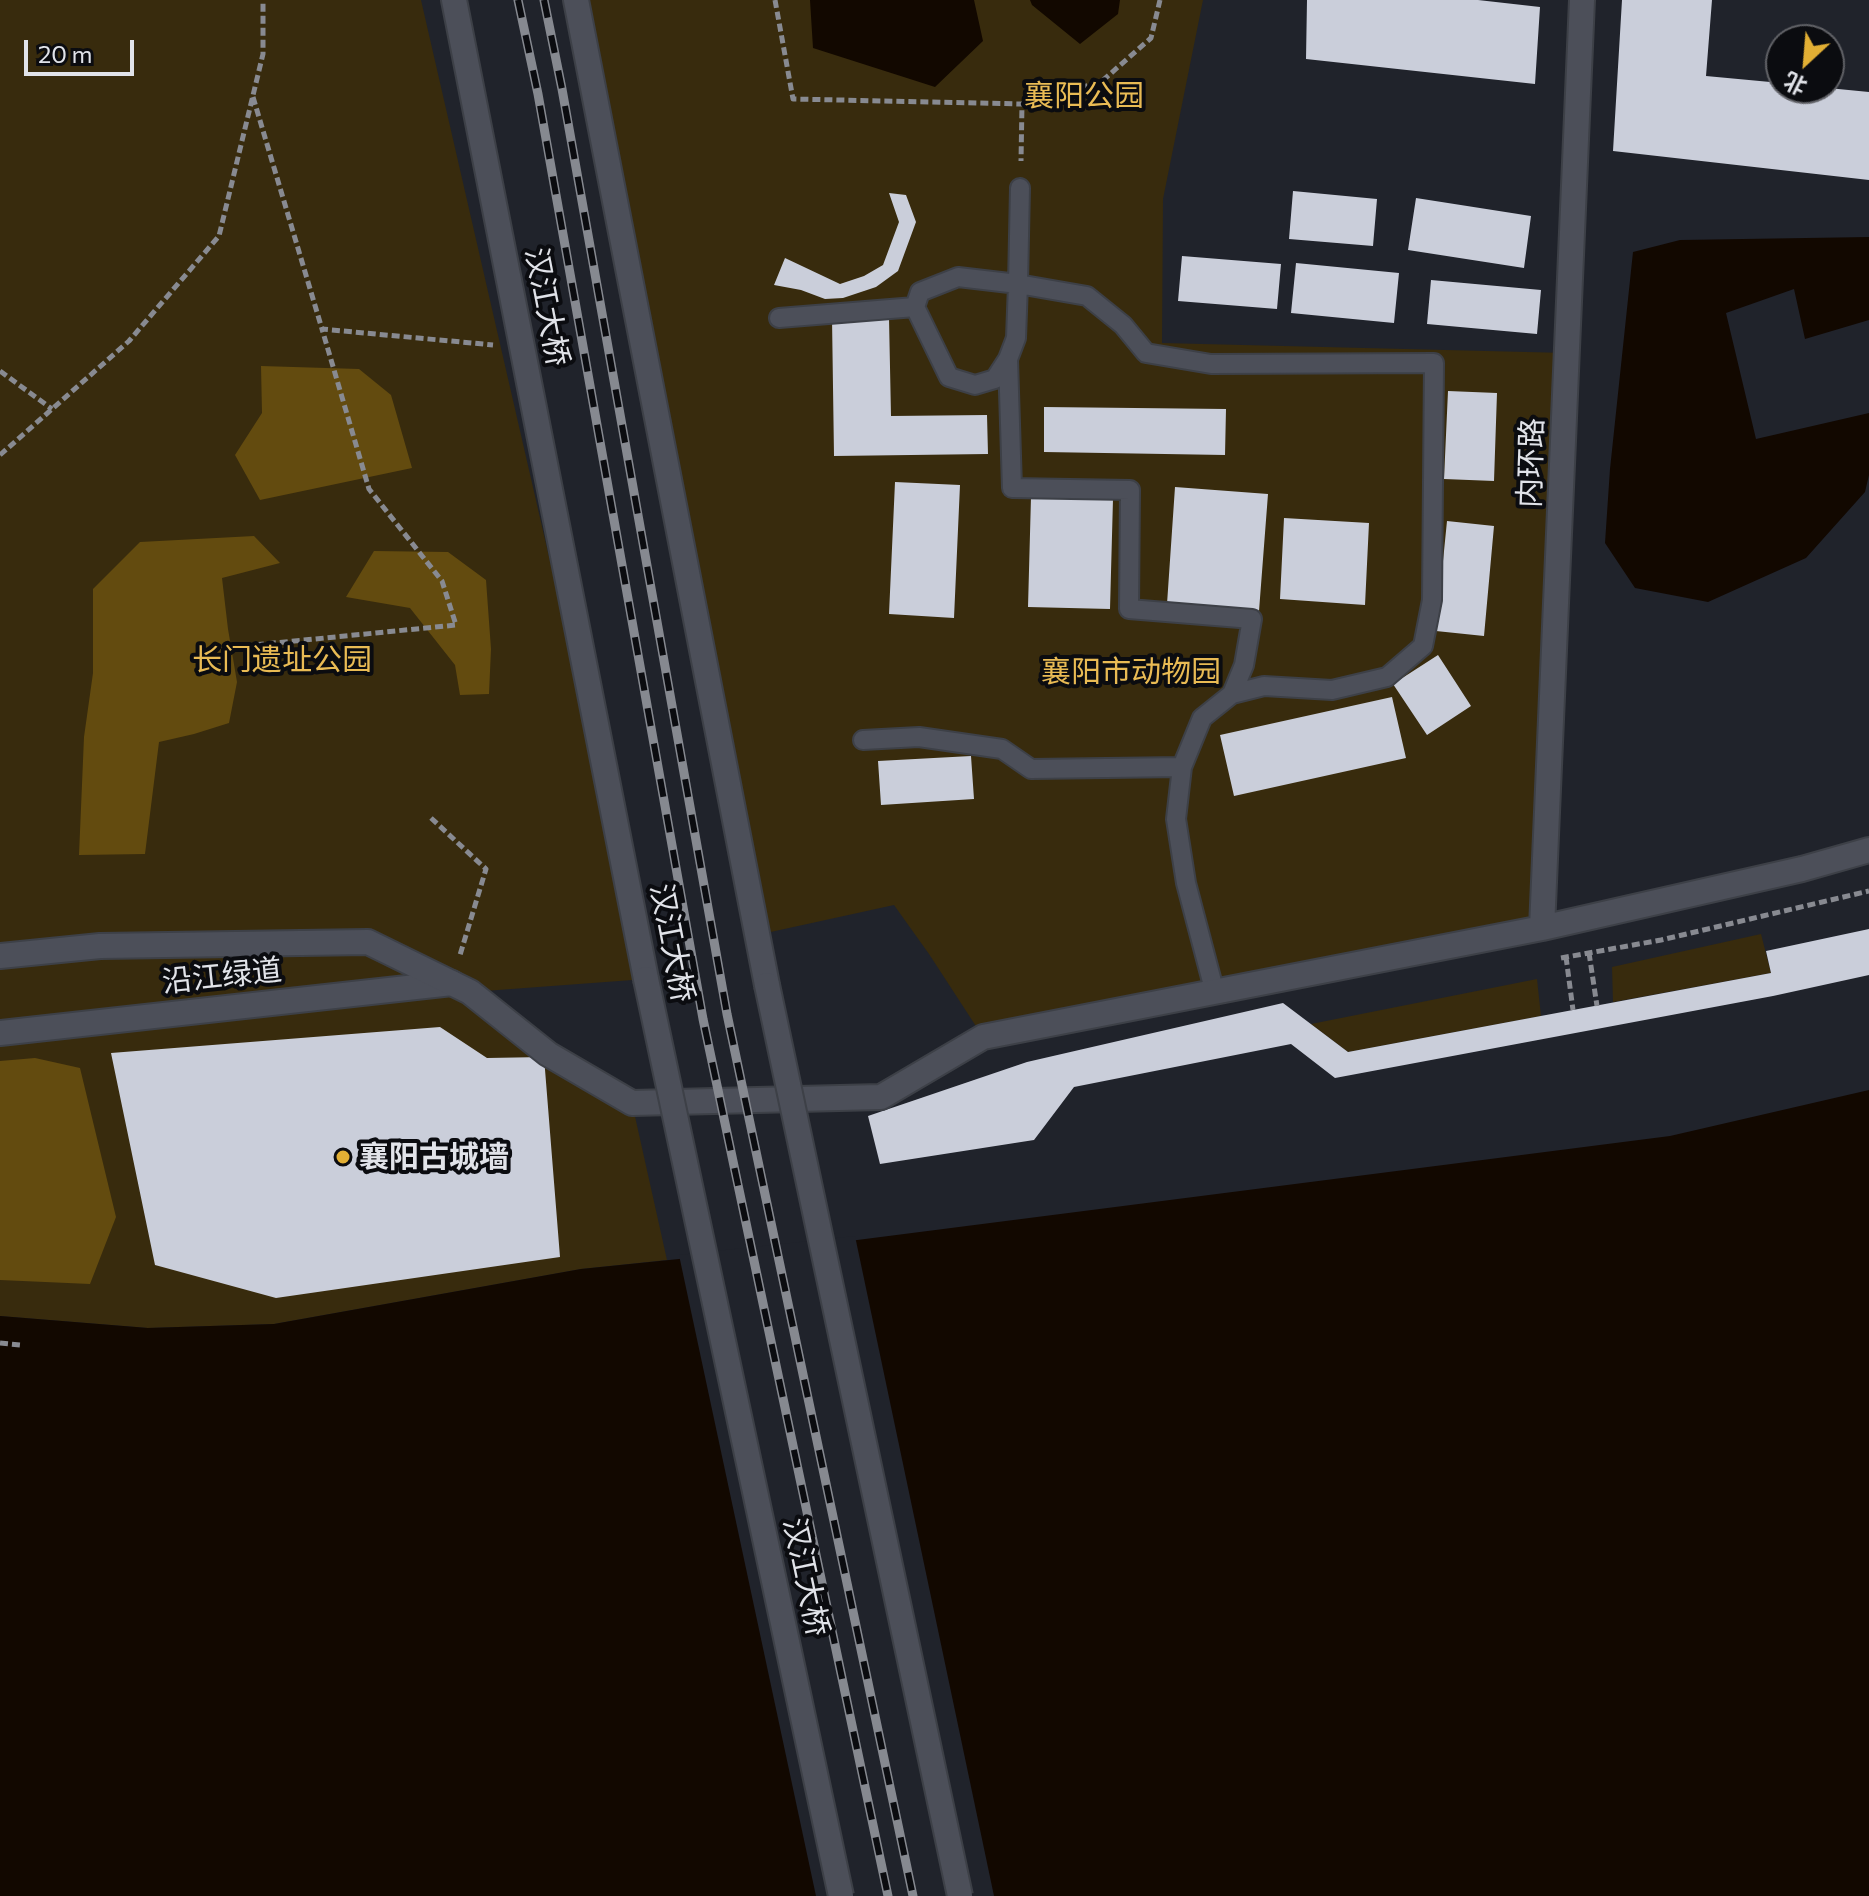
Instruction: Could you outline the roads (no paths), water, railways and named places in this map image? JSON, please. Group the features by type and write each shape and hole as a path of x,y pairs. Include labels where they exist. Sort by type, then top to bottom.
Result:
{"main road":[{"name":"汉江大桥","path":"454,0 646,979 841,1896"},
{"path":"576,0 767,985 960,1896"},
{"name":"内环路","path":"1542,928 1582,0"},
{"path":"0,956 100,946 368,942 470,992 548,1054 632,1103 881,1097 983,1037 1542,928 1802,869 1869,850"},
{"name":"沿江绿道","path":"0,1033 452,983"}],"lane":[{"path":"1020,188 1018,284 1016,338 1008,359 995,379 975,385 949,377 915,307 920,292 958,277 1018,284 1087,296 1123,325 1146,353 1211,364 1434,363 1432,600 1423,646 1387,677 1332,690 1264,686 1232,694 1202,718 1182,767 1176,819 1186,883 1215,993"},
{"path":"779,318 915,307"},
{"path":"1008,359 1012,488 1130,490 1129,609 1252,619 1244,665 1232,694"},
{"path":"863,740 919,737 1002,749 1031,769 1182,767"}],"railway":[{"path":"518,0 538,94 703,1019 888,1896"},
{"path":"544,0 727,1014 913,1896"}],"place":[{"name":"襄阳古城墙","path":"343,1157"}],"park label":[{"name":"襄阳公园","path":"1084,96"},
{"name":"长门遗址公园","path":"282,660"},
{"name":"襄阳市动物园","path":"1131,672"}]}
